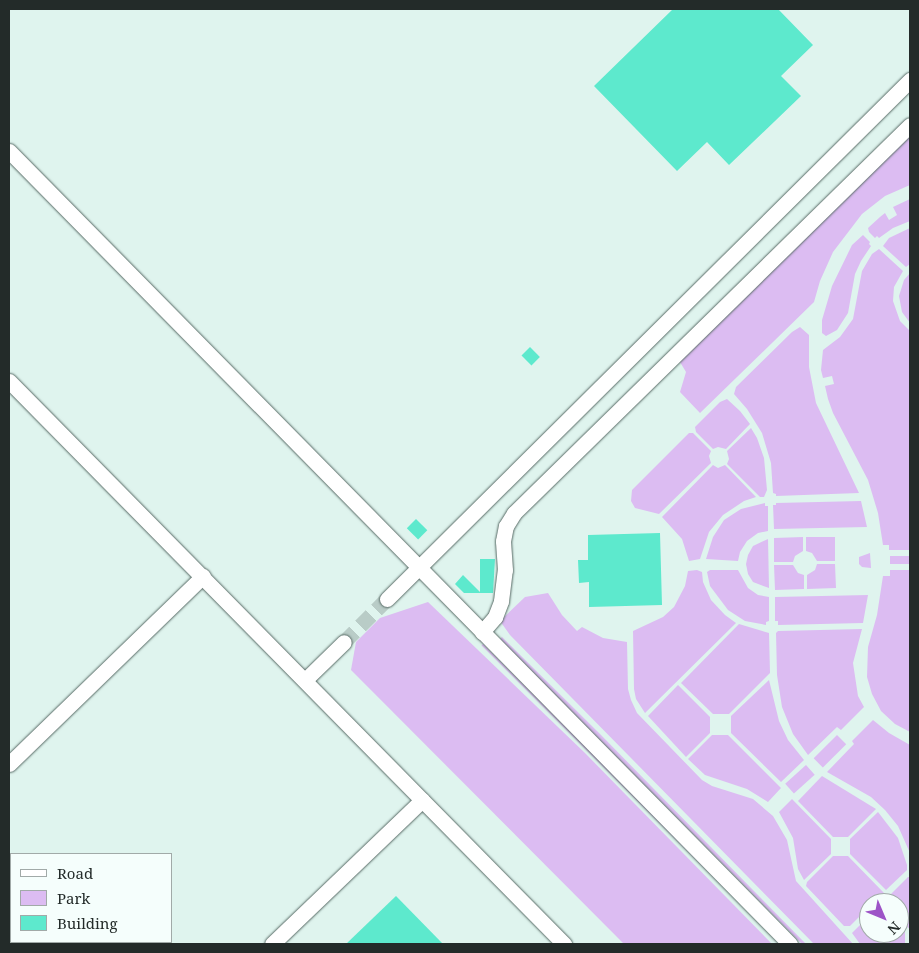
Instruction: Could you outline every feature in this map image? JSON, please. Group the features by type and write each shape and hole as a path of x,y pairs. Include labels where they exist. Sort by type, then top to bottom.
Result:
{"street":[{"path":"387,599 910,80"},
{"path":"482,632 491,622 501,600 505,570 503,541 506,526 514,513 910,125"},
{"path":"9,151 790,944"},
{"path":"9,381 564,944"},
{"path":"9,764 203,576"},
{"path":"305,680 344,642"},
{"path":"272,944 422,800"}],"green space":[{"path":"910,135 910,185 885,196 862,214 833,252 820,281 814,302 700,413 680,392 686,372 680,362"},
{"path":"910,199 910,221 893,228 879,238 877,236 875,238 869,232 868,228 880,217 885,213 889,220 897,215 893,207"},
{"path":"910,228 910,264 906,267 883,246 889,238"},
{"path":"863,235 870,242 871,246 855,274 848,313 837,330 826,336 822,333 822,320 832,286 852,245"},
{"path":"879,249 903,271 894,287 893,301 900,321 910,331 910,550 889,550 889,545 883,545 878,513 868,480 833,413 828,399 825,386 834,384 832,376 823,378 821,370 823,350 840,337 853,319 862,271 872,254"},
{"path":"910,273 910,323 902,312 899,296 904,280"},
{"path":"800,327 809,335 809,367 816,403 859,493 776,496 773,493 771,463 762,433 747,409 734,394 736,387 792,332"},
{"path":"727,399 750,424 726,449 718,447 713,449 696,432 695,427 720,402"},
{"path":"751,428 757,438 764,458 767,490 764,497 760,497 727,464 729,459 727,451"},
{"path":"689,433 693,433 711,451 709,456 711,463 659,514 635,508 631,501 632,490"},
{"path":"713,465 718,468 725,465 756,497 744,501 723,515 709,532 700,559 689,561 682,539 662,517"},
{"path":"861,501 867,527 774,529 773,505 776,505 776,503"},
{"path":"765,503 765,506 768,506 768,531 758,533 747,541 740,552 738,561 706,559 713,537 724,520 741,509"},
{"path":"803,537 803,551 795,556 793,562 774,562 774,538"},
{"path":"806,537 835,537 835,561 817,561 812,553 806,551"},
{"path":"768,539 769,588 753,582 748,574 746,564 753,546"},
{"path":"870,553 871,568 862,567 859,564 859,557"},
{"path":"890,556 910,556 910,564 890,564"},
{"path":"817,564 835,564 836,588 807,589 807,575 815,570"},
{"path":"774,565 793,565 798,573 804,575 804,589 775,590"},
{"path":"697,570 702,572 703,582 711,600 725,615 736,623 645,713 636,699 634,689 633,631 663,617 674,607 685,586 688,571"},
{"path":"710,570 738,570 748,588 758,595 769,597 769,621 766,622 766,625 745,621 728,610 710,586 707,572"},
{"path":"890,570 910,570 910,732 895,724 881,711 872,694 867,677 868,647 877,615 883,576 890,576"},
{"path":"548,593 562,615 577,631 582,627 603,638 627,642 628,689 637,713 702,780 712,786 753,799 773,816 787,840 796,881 853,944 814,944 510,635 500,621 525,597"},
{"path":"868,595 863,623 778,625 778,621 775,621 775,597"},
{"path":"428,602 585,753 772,944 624,944 351,670 356,642 380,618"},
{"path":"739,624 769,633 770,673 729,714 713,714 681,683"},
{"path":"862,629 853,663 858,696 864,707 841,730 837,727 808,755 793,734 782,707 777,675 776,633 778,631"},
{"path":"502,637 806,944 802,944 500,639"},
{"path":"483,644 781,942 780,944 482,645"},
{"path":"769,680 779,721 788,740 804,760 781,782 731,733 731,716"},
{"path":"678,685 710,717 710,733 686,757 648,716"},
{"path":"873,720 889,733 910,745 910,853 898,826 885,810 871,797 827,772 854,744 852,741"},
{"path":"712,735 728,735 781,788 768,802 747,789 705,775 688,759"},
{"path":"837,735 846,744 823,768 814,758"},
{"path":"806,765 815,775 794,793 785,784"},
{"path":"822,776 876,809 848,837 833,837 798,801"},
{"path":"792,799 831,839 831,854 804,880 798,869 793,838 779,812"},
{"path":"878,812 898,838 907,865 907,870 886,890 850,854 850,839"},
{"path":"833,856 848,856 884,893 859,893 859,917 850,926 844,926 806,886 807,882"},
{"path":"910,877 910,929 909,893 892,893"},
{"path":"859,926 859,943 852,933"},
{"path":"859,943 905,943 905,944"}],"building":[{"path":"673,9 778,9 813,45 781,76 801,96 729,165 707,142 677,171 594,86"},
{"path":"530,347 540,357 531,365 522,355"},
{"path":"416,519 427,530 418,540 407,528"},
{"path":"660,533 662,605 589,607 589,582 579,583 578,560 588,560 588,535"},
{"path":"480,559 495,559 493,593 464,593 455,584 463,575 480,592"},
{"path":"396,896 443,944 346,944"}],"tunnel":[{"path":"344,642 387,599"}]}
